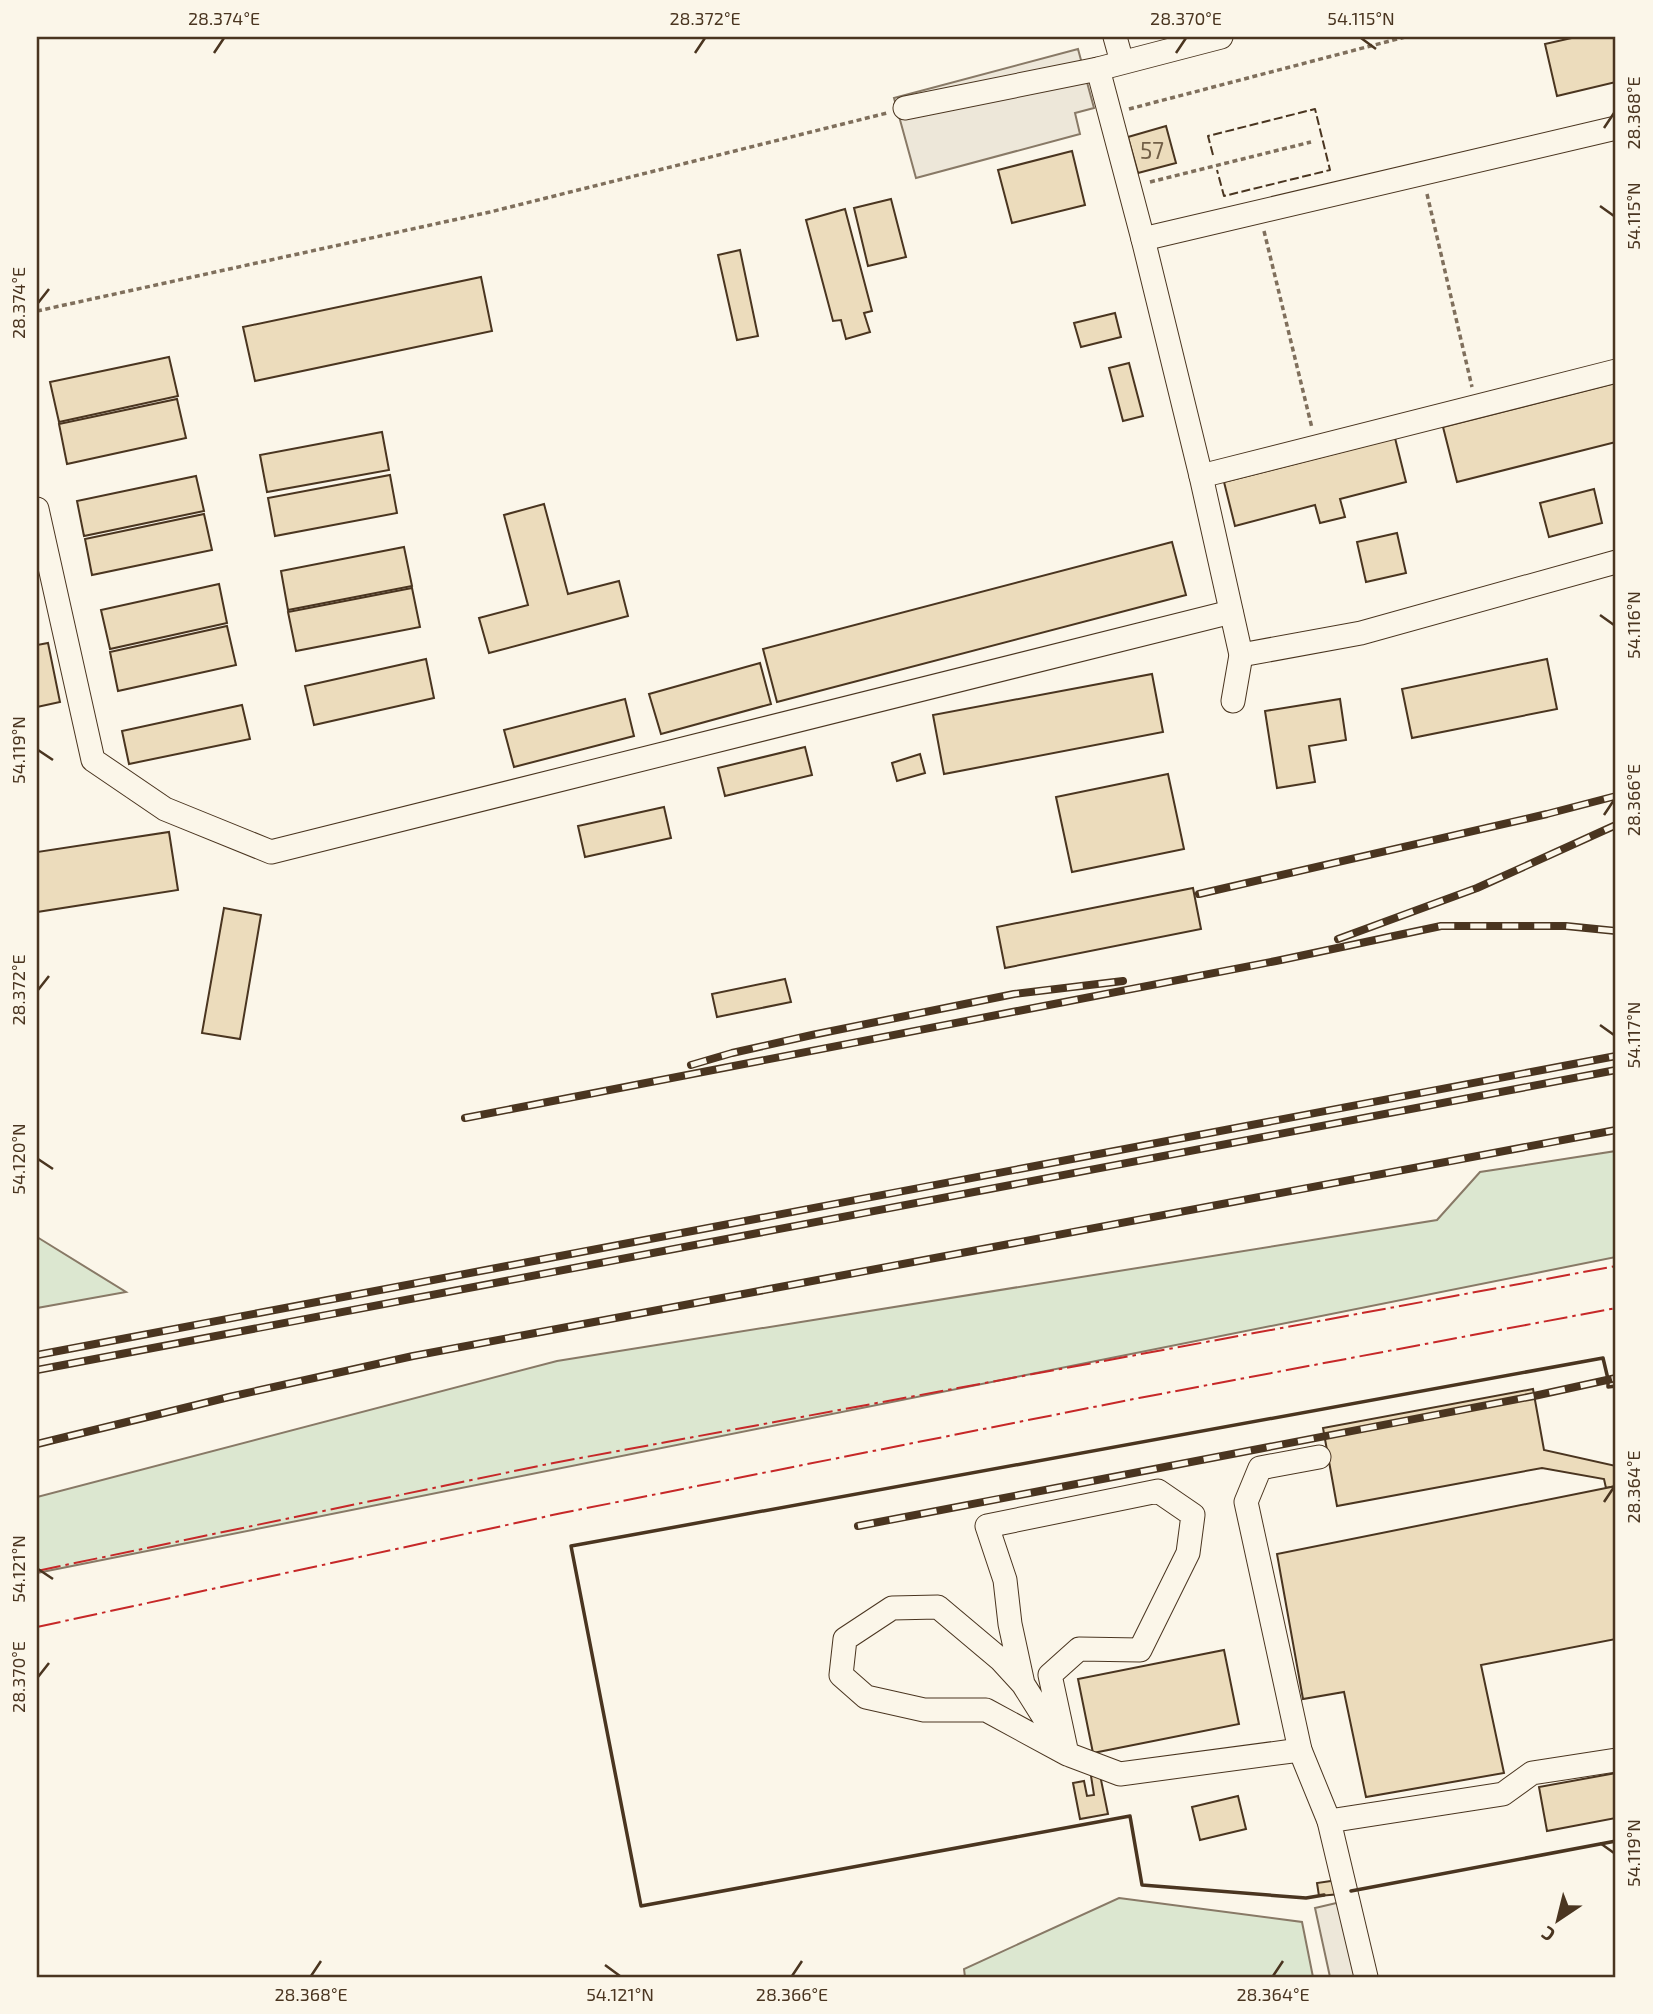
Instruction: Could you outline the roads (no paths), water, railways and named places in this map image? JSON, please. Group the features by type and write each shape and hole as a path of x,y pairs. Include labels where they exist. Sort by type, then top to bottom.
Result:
{"street":[{"path":"1115,37 1122,62"},
{"path":"905,108 1098,69 1221,37"},
{"path":"1098,69 1201,476 1241,655 1233,701"},
{"path":"1143,239 1616,128"},
{"path":"1201,476 1616,371"},
{"path":"37,509 93,760 164,809 271,852 1231,612"},
{"path":"1241,655 1361,632 1616,562"},
{"path":"1319,1457 1260,1468 1246,1502 1300,1750 1329,1821 1366,1977"},
{"path":"1024,1684 1010,1624 1005,1580 987,1526 1158,1490 1193,1515 1188,1553 1140,1650 1079,1649 1050,1675 1067,1754"},
{"path":"1067,1754 1024,1684 938,1607 892,1608 845,1639 841,1675 866,1697 924,1710 986,1710 1067,1754 1120,1774 1300,1750"},
{"path":"1329,1821 1503,1794 1532,1773 1616,1760"}],"railway":[{"path":"1199,894 1616,796"},
{"path":"1338,939 1477,888 1616,825"},
{"path":"465,1118 1276,961 1441,926 1566,926 1616,931"},
{"path":"691,1065 812,1035 1014,994 1123,981"},
{"path":"37,1355 1616,1056"},
{"path":"37,1370 1616,1070"},
{"path":"37,1444 413,1356 1616,1130"},
{"path":"858,1526 1616,1378"}]}
